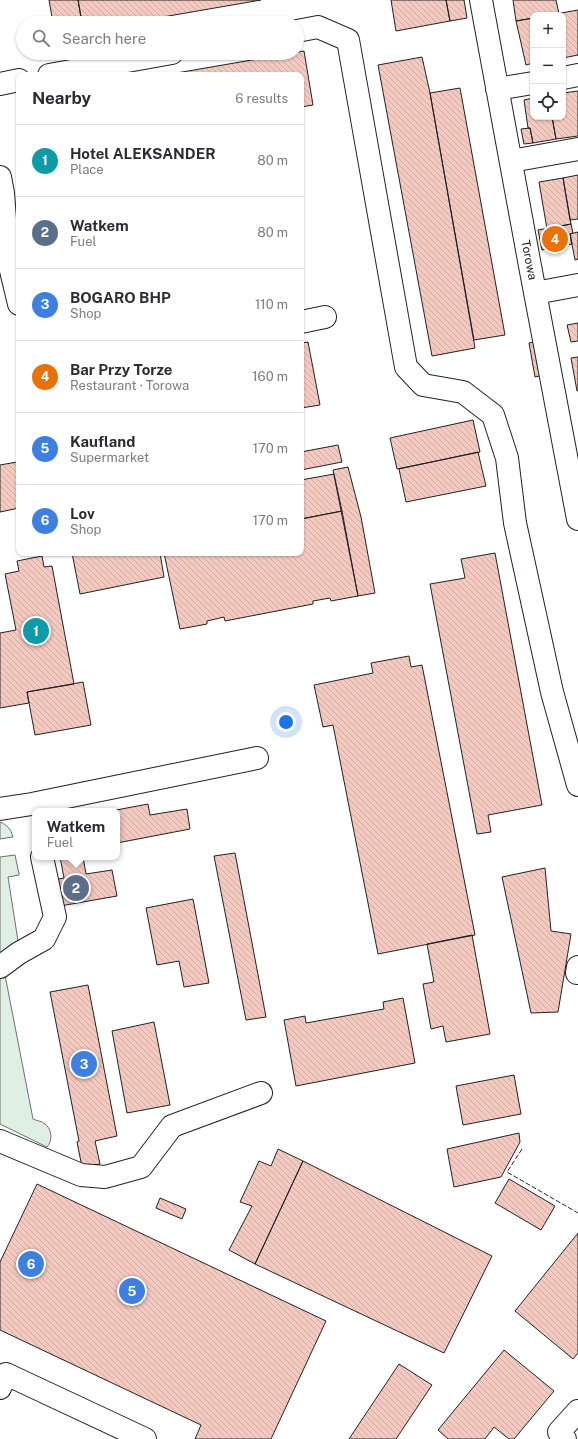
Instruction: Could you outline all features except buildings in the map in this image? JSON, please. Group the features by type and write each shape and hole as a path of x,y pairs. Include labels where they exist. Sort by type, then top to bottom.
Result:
{"street":[{"name":"Torowa","path":"481,0 578,519"},
{"path":"304,30 318,27 348,40 406,367 423,384 463,392 493,415 507,458 515,522 552,692 578,785"},
{"path":"66,72 133,60"},
{"path":"566,77 578,75"},
{"path":"0,84 16,81"},
{"path":"497,89 530,84"},
{"path":"510,161 578,149"},
{"path":"0,177 3,193 8,258 16,291"},
{"path":"535,293 578,284"},
{"path":"304,321 325,317"},
{"path":"50,808 257,758"},
{"path":"0,809 32,812"},
{"path":"0,967 19,953 44,939 55,917 43,860"},
{"path":"0,1141 81,1175 105,1176 142,1167 172,1126 261,1093"},
{"path":"0,1388 6,1374 145,1439"},
{"path":"566,1439 559,1432 578,1411"}],"green space":[{"path":"0,822 5,824 13,837 0,839"},
{"path":"15,855 19,875 8,877 18,941 0,954 0,857"},
{"path":"5,975 33,1119 44,1123 49,1129 51,1138 47,1147 0,1124 0,979"}],"fence":[{"path":"522,1149 507,1172 578,1213"}],"place":[{"name":"Bar Przy Torze","path":"555,239"},
{"name":"Hotel ALEKSANDER","path":"36,631"},
{"name":"Watkem","path":"76,888"},
{"name":"BOGARO BHP","path":"84,1064"},
{"name":"Lov","path":"31,1264"},
{"name":"Kaufland","path":"132,1291"}]}
